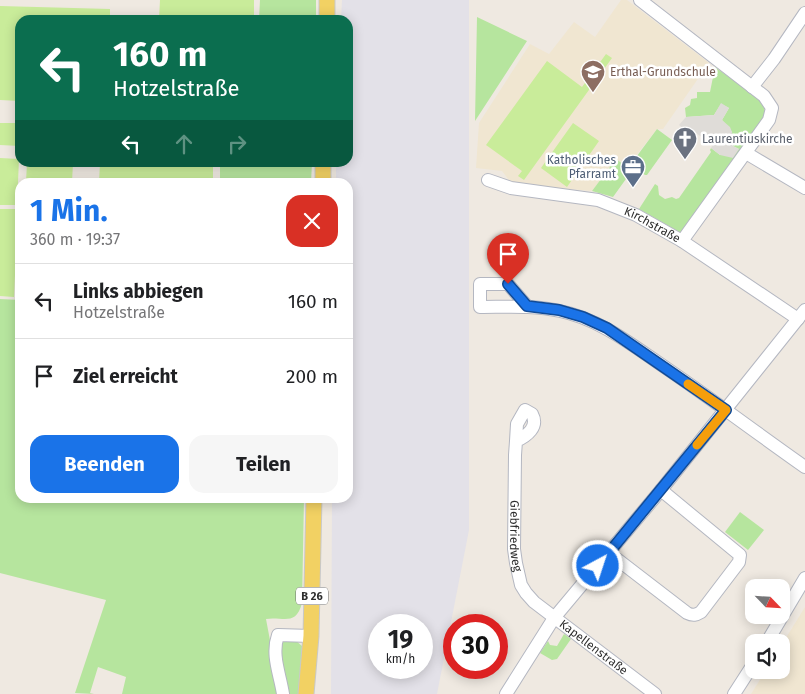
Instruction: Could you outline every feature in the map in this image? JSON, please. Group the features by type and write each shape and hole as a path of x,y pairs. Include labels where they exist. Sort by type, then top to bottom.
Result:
{"main road":[{"path":"327,0 327,15"},
{"name":"B 26","path":"306,694 311,636 314,503"}],"street":[{"path":"640,0 764,96 772,108 769,120 682,241"},
{"path":"752,87 774,59 805,13"},
{"path":"746,153 805,188"},
{"name":"Kirchstraße","path":"488,180 511,188 598,200 636,215 803,313"},
{"path":"527,306 559,310 583,317 607,328 805,467"},
{"path":"507,693 554,618 661,490 803,313"},
{"name":"Giebfriedweg","path":"516,441 514,549 518,575 526,593 554,618"},
{"path":"609,553 687,613 696,615 701,612 739,562 740,555 661,490"},
{"path":"772,634 805,578"},
{"name":"Kapellenstraße","path":"554,618 655,694"},
{"path":"283,694 275,657 275,645 278,635 311,636"},
{"path":"734,694 745,677"}],"shaded area":[{"path":"342,0 469,0 469,530 453,614 443,614 443,663 437,694 331,694 332,503 353,503 353,178 336,178 336,167 353,167 353,15 341,15"},
{"name":"Erthal-Grundschule","path":"621,0 627,0 709,63 663,129 657,129 627,167 616,159 592,191 512,184 502,171 476,168 479,123 530,44 549,54 574,22 595,37"},
{"path":"721,103 729,108 722,120 730,127 733,146 739,149 733,158 720,155 711,148 713,145 696,133 693,135 679,125 686,117 714,115"},
{"path":"805,607 805,694 751,694 760,679 790,679 790,634 788,634"}],"green space":[{"path":"160,0 254,0 254,15 159,15"},
{"path":"260,0 316,0 316,15 259,15"},
{"path":"0,6 110,9 110,15 15,15 15,101 0,100"},
{"path":"477,17 527,41 475,121"},
{"path":"606,54 612,58 524,180 518,176 522,171 486,145 547,61 582,87"},
{"path":"715,67 762,101 765,117 683,234 639,209 655,184 658,186 659,195 665,199 679,198 711,152 711,148 720,155 739,149 733,146 732,132 722,120 729,108 721,104 714,115 686,117 685,108 690,105 691,99 697,98 697,92 710,92"},
{"path":"0,123 15,123 15,146 0,145"},
{"path":"573,123 599,141 567,187 541,168"},
{"path":"657,129 672,140 647,175 645,175 631,164"},
{"path":"0,158 15,159 15,167 19,167 18,178 15,178 15,205 0,205"},
{"path":"616,159 631,172 613,197 592,191"},
{"path":"27,167 73,167 72,178 26,178"},
{"path":"100,167 213,167 213,178 99,178"},
{"path":"220,167 312,167 311,178 220,178"},
{"path":"0,209 15,209 14,297 0,296"},
{"path":"0,299 15,300 15,503 304,503 302,603 296,615 292,618 266,619 280,694 122,694 126,677 98,667 90,693 94,694 75,693 106,600 0,573"},
{"path":"740,512 764,530 748,550 725,532"},
{"path":"564,634 571,639 557,659 552,660 540,653 548,641 550,645 557,646"},
{"path":"295,640 302,646 300,694 288,694 280,654 283,641"}],"slow traffic":[{"path":"688,384 726,410 697,445"}],"place":[{"name":"Erthal-Grundschule","path":"593,93"},
{"name":"Laurentiuskirche","path":"685,160"},
{"name":"Katholisches Pfarramt","path":"633,188"}],"route":[{"path":"508,284 527,306 559,310 583,317 607,328 726,410 598,566"}]}
